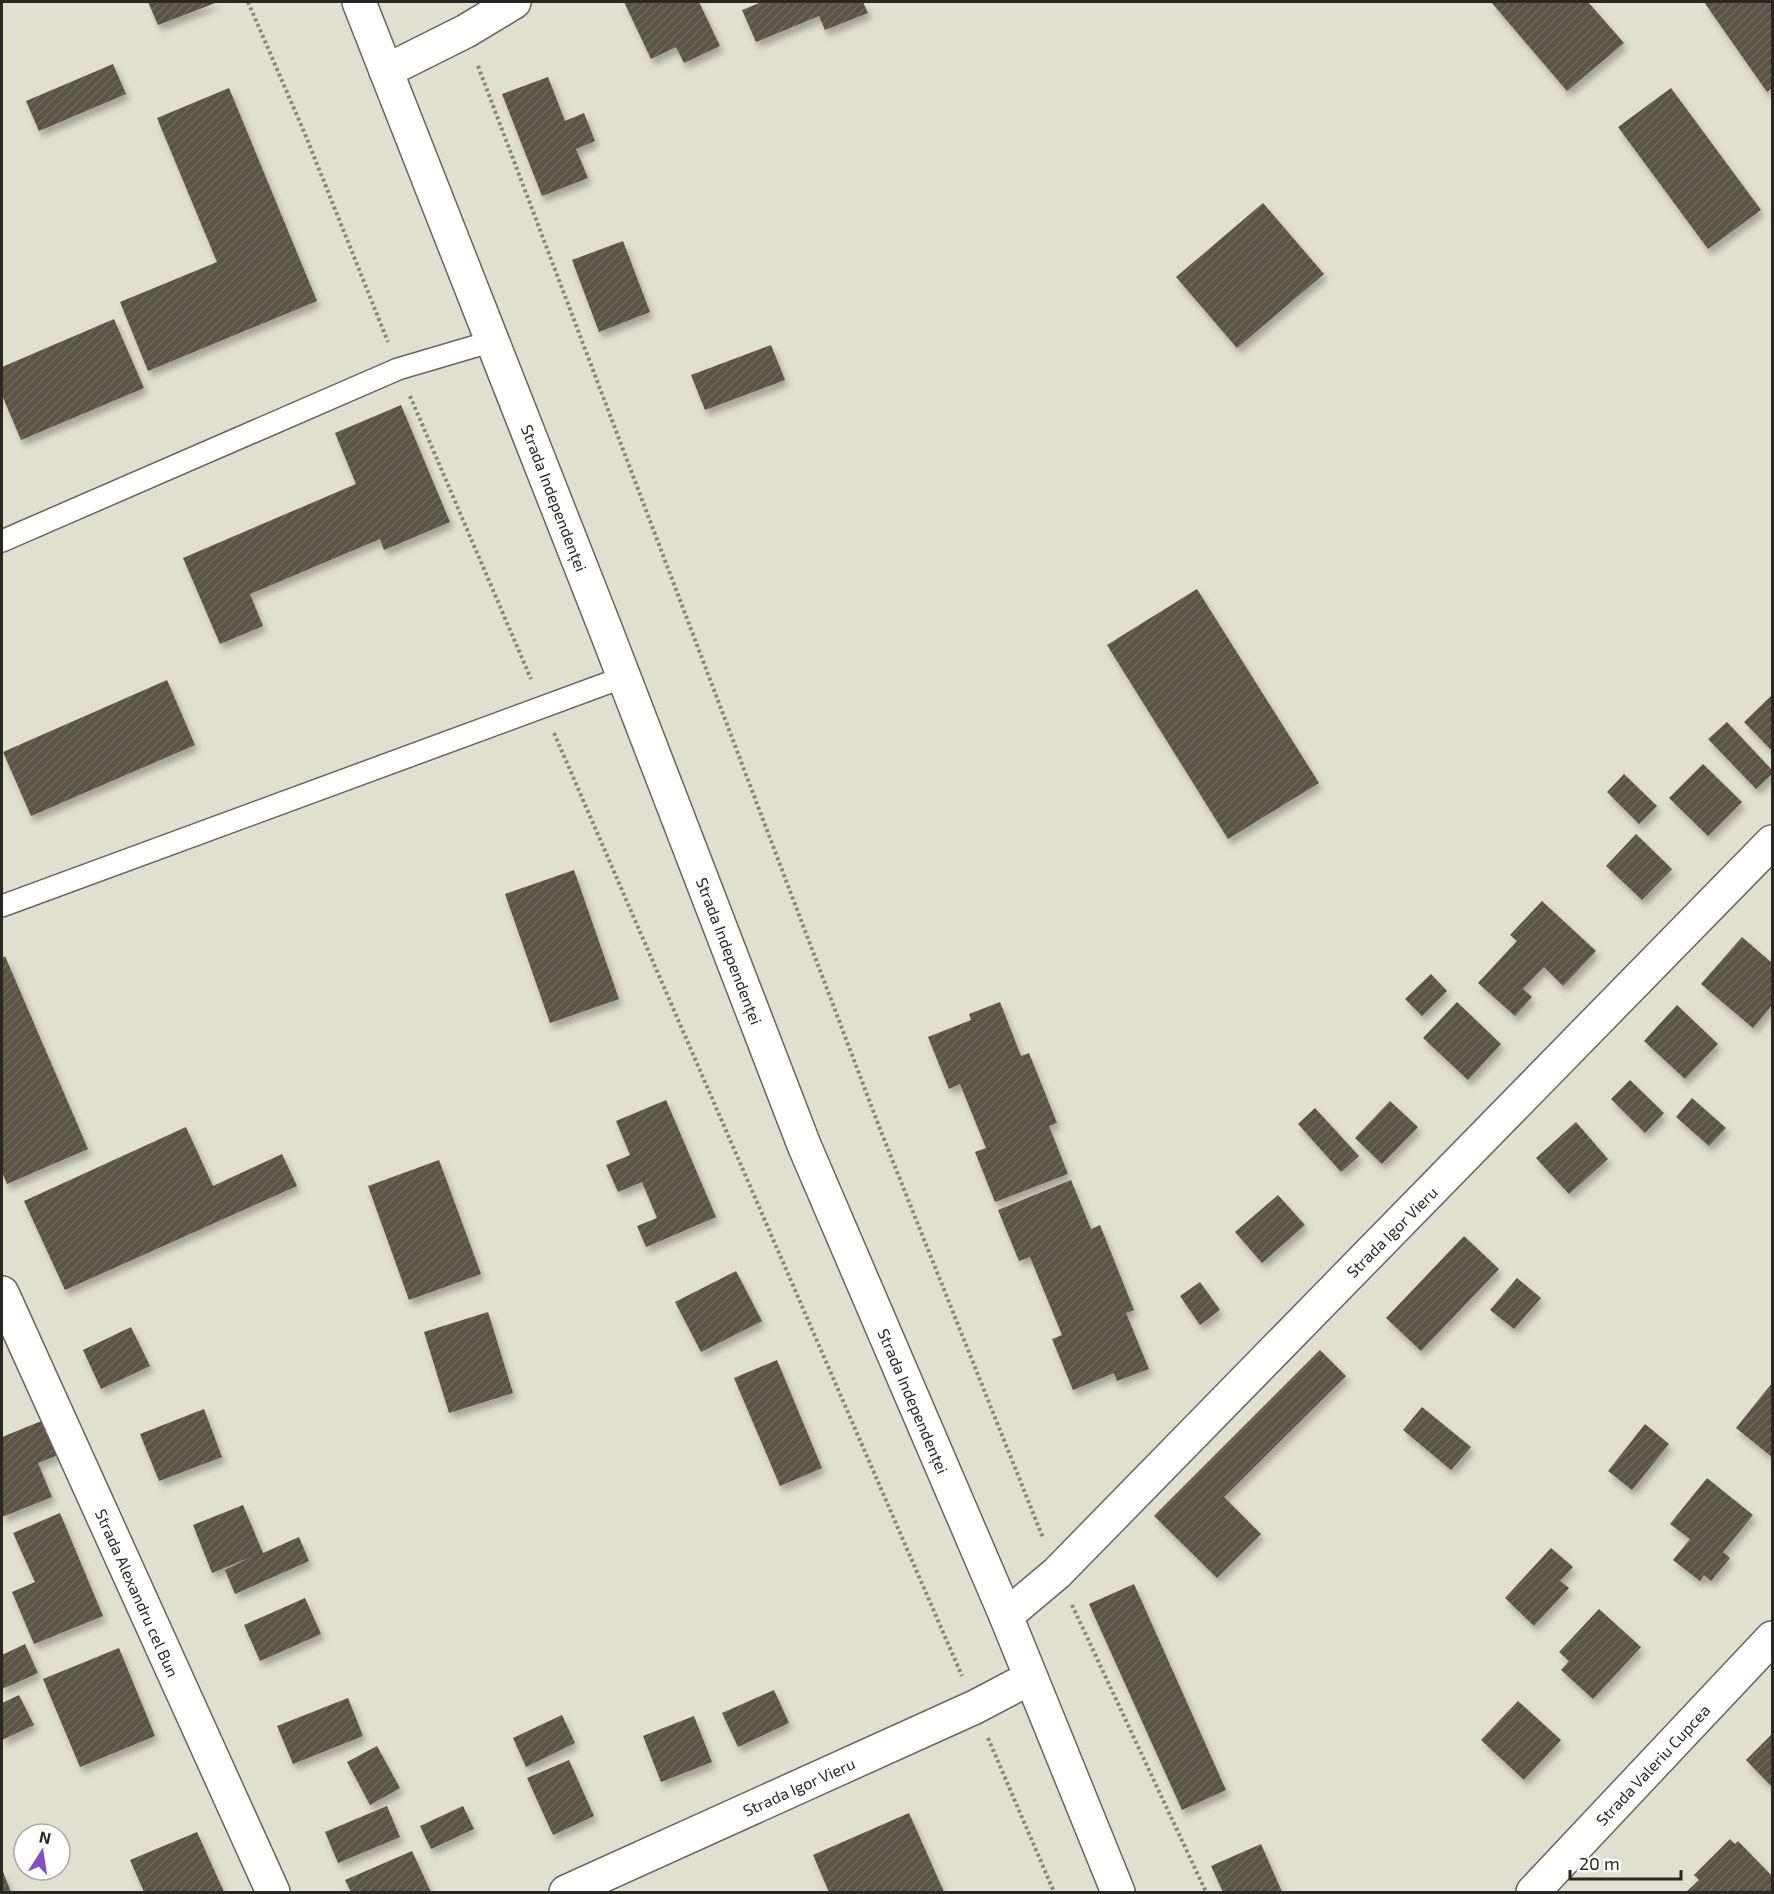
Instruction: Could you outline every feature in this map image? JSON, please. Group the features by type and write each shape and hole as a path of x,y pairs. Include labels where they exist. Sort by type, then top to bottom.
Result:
{"street":[{"name":"Strada Independenței","path":"359,2 624,677 804,1145 1006,1616 1118,1893"},
{"path":"386,71 466,31 514,2"},
{"name":"Strada Igor Vieru","path":"1006,1616 1057,1574 1773,842"},
{"name":"Strada Alexandru cel Bun","path":"2,1293 273,1893"},
{"name":"Strada Valeriu Cupcea","path":"1533,1893 1773,1638"},
{"name":"Strada Igor Vieru","path":"566,1893 975,1707 1030,1678"}],"lane":[{"path":"2,541 398,369 493,341"},
{"path":"2,906 624,677"}],"path":[{"path":"248,2 305,134 398,369 1054,1893"},
{"path":"466,31 514,164 872,1107 1057,1574 1206,1893"}],"building":[{"path":"148,2 218,2 158,25"},
{"path":"624,2 699,2 720,46 684,63 676,47 651,59"},
{"path":"762,2 863,2 868,13 825,30 819,16 756,42 742,10"},
{"path":"1491,2 1588,2 1624,43 1567,91"},
{"path":"1704,2 1772,2 1772,88 1767,92"},
{"path":"113,64 126,94 39,131 26,101"},
{"path":"548,77 565,121 584,113 595,141 576,149 588,178 542,196 502,94"},
{"path":"229,88 317,301 148,371 120,302 217,262 157,118"},
{"path":"1671,88 1761,210 1708,249 1618,127"},
{"path":"1263,203 1324,274 1237,348 1176,277"},
{"path":"623,241 650,312 599,332 572,260"},
{"path":"114,319 144,388 21,440 2,395 2,367"},
{"path":"771,345 785,380 705,410 691,375"},
{"path":"401,405 450,522 384,550 380,539 250,594 263,626 220,644 183,558 356,484 335,433"},
{"path":"1197,589 1319,783 1228,839 1107,645"},
{"path":"167,680 195,745 31,816 3,752"},
{"path":"1772,695 1772,751 1744,722"},
{"path":"1727,722 1772,770 1772,774 1756,789 1708,739"},
{"path":"1703,764 1742,802 1708,836 1669,798"},
{"path":"1624,774 1657,806 1639,824 1607,792"},
{"path":"1636,834 1672,869 1642,900 1606,866"},
{"path":"574,870 619,999 550,1023 505,894"},
{"path":"1542,901 1596,951 1563,986 1544,967 1523,989 1532,997 1515,1016 1478,983 1517,941 1510,935"},
{"path":"1742,937 1772,963 1772,1005 1753,1028 1701,984"},
{"path":"5,956 88,1149 7,1184 2,1172 2,958"},
{"path":"1431,974 1447,991 1422,1016 1405,999"},
{"path":"1000,1002 1021,1056 1029,1053 1057,1123 1049,1126 1068,1174 995,1202 975,1152 986,1148 960,1084 949,1089 928,1037 971,1020 969,1014"},
{"path":"1457,1002 1501,1044 1468,1080 1423,1038"},
{"path":"1677,1005 1718,1044 1685,1079 1644,1041"},
{"path":"1630,1080 1664,1113 1645,1133 1611,1099"},
{"path":"1692,1098 1726,1128 1709,1146 1676,1117"},
{"path":"666,1100 716,1217 646,1247 637,1226 657,1218 642,1182 618,1192 606,1165 630,1155 616,1121"},
{"path":"1390,1101 1418,1127 1382,1164 1355,1138"},
{"path":"1315,1108 1359,1156 1341,1172 1298,1124"},
{"path":"1576,1122 1608,1159 1569,1194 1536,1158"},
{"path":"186,1127 213,1186 282,1154 297,1186 65,1290 24,1201"},
{"path":"439,1160 481,1274 409,1300 368,1186"},
{"path":"1071,1180 1091,1229 1100,1225 1134,1310 1126,1313 1149,1369 1117,1381 1114,1373 1073,1390 1052,1339 1062,1335 1030,1257 1019,1261 998,1210"},
{"path":"1278,1195 1305,1225 1262,1263 1235,1232"},
{"path":"1464,1236 1499,1269 1421,1351 1386,1318"},
{"path":"736,1271 762,1321 701,1352 675,1302"},
{"path":"1517,1278 1541,1298 1514,1329 1490,1310"},
{"path":"1200,1282 1220,1310 1200,1325 1180,1296"},
{"path":"488,1312 513,1393 449,1413 424,1332"},
{"path":"131,1327 150,1366 101,1389 83,1350"},
{"path":"1320,1350 1346,1376 1224,1497 1261,1534 1217,1578 1154,1516"},
{"path":"777,1360 822,1468 780,1486 734,1378"},
{"path":"1772,1383 1772,1457 1736,1428"},
{"path":"1422,1407 1471,1447 1451,1470 1403,1430"},
{"path":"204,1409 222,1457 159,1481 140,1434"},
{"path":"44,1420 58,1455 38,1463 52,1497 2,1517 2,1437"},
{"path":"1645,1424 1669,1444 1632,1490 1608,1471"},
{"path":"1707,1478 1753,1515 1723,1552 1730,1558 1711,1581 1704,1575 1700,1581 1673,1560 1690,1539 1670,1524"},
{"path":"243,1505 263,1553 299,1537 309,1561 235,1594 225,1570 251,1557 212,1573 193,1525"},
{"path":"60,1513 103,1616 34,1644 12,1592 35,1582 13,1533"},
{"path":"1551,1548 1573,1567 1560,1581 1569,1588 1534,1626 1505,1598"},
{"path":"1134,1584 1226,1790 1182,1810 1089,1604"},
{"path":"305,1598 321,1634 260,1661 244,1625"},
{"path":"1599,1609 1641,1647 1593,1699 1561,1670 1569,1661 1559,1652"},
{"path":"25,1644 38,1673 2,1689 2,1655"},
{"path":"119,1648 155,1736 80,1767 43,1679"},
{"path":"774,1690 789,1723 738,1747 722,1713"},
{"path":"19,1695 34,1725 2,1740 2,1703"},
{"path":"348,1698 363,1736 293,1764 277,1726"},
{"path":"1518,1701 1561,1740 1524,1780 1481,1740"},
{"path":"562,1715 575,1743 526,1767 513,1738"},
{"path":"694,1716 712,1762 661,1782 643,1736"},
{"path":"1772,1734 1772,1787 1746,1760"},
{"path":"377,1746 400,1788 370,1805 347,1762"},
{"path":"569,1760 594,1816 553,1835 527,1778"},
{"path":"387,1806 400,1837 338,1863 325,1832"},
{"path":"463,1806 474,1829 431,1849 420,1826"},
{"path":"909,1813 944,1892 829,1892 813,1855"},
{"path":"197,1832 224,1892 144,1892 130,1860"},
{"path":"1730,1839 1735,1844 1738,1841 1772,1876 1772,1892 1686,1892 1699,1880 1694,1875"},
{"path":"1261,1844 1282,1892 1223,1892 1211,1866"},
{"path":"412,1851 431,1892 351,1892 345,1880"},
{"path":"2,1869 11,1892 2,1892"}]}
